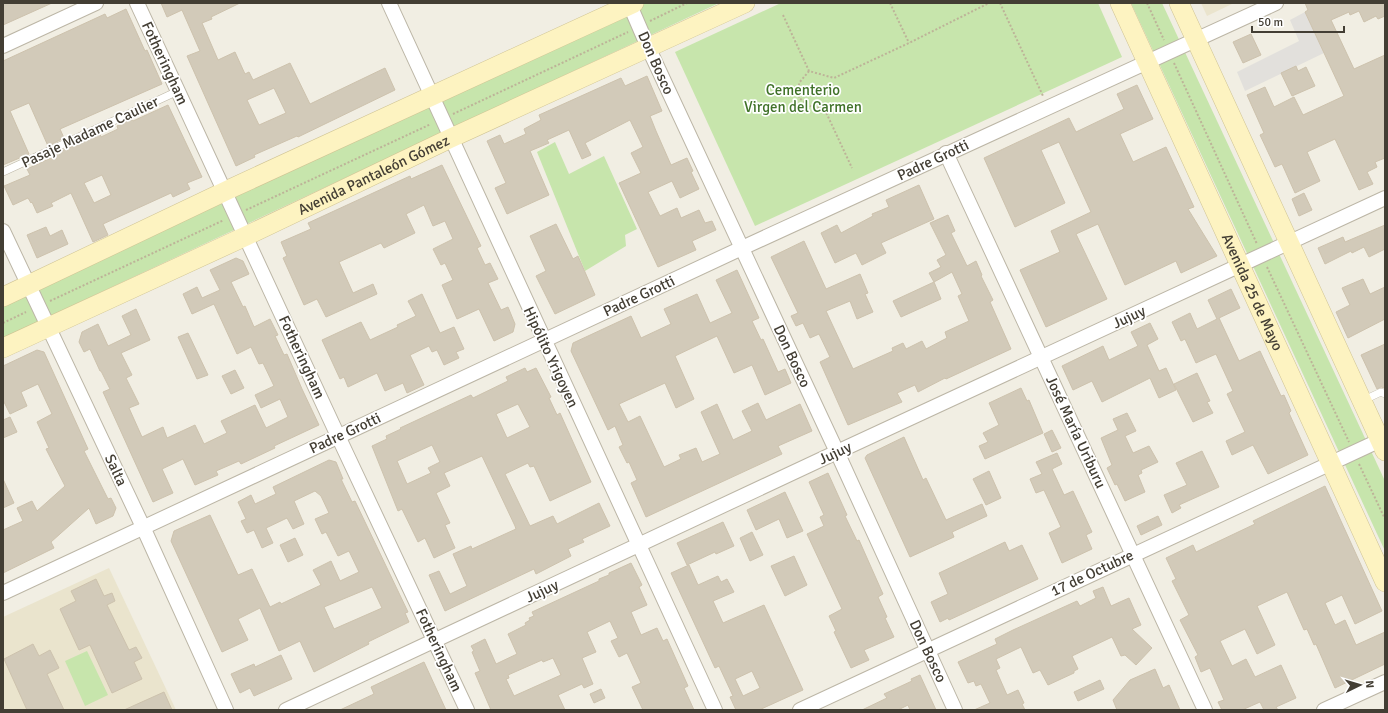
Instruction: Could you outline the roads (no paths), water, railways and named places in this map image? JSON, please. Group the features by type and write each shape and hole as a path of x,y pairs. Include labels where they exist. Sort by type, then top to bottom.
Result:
{"main road":[{"name":"Avenida Pantaleón Gómez","path":"3,348 246,236 451,138 745,3"},
{"name":"Avenida 25 de Mayo","path":"1120,3 1385,582"},
{"path":"1178,3 1362,401 1383,443"},
{"path":"3,296 631,4"}],"street":[{"path":"3,46 96,3"},
{"name":"Fotheringham","path":"138,3 224,192 236,214 338,436 467,710"},
{"name":"Hipólito Yrigoyen","path":"389,3 715,710"},
{"name":"Padre Grotti","path":"3,593 946,153 1148,63 1276,3"},
{"name":"Don Bosco","path":"631,4 648,47 837,452 955,710"},
{"name":"José María Uriburu","path":"946,153 1205,710"},
{"name":"Jujuy","path":"286,710 1385,198"},
{"name":"Salta","path":"3,232 143,527 226,710"},
{"name":"17 de Octubre","path":"800,710 1330,463 1383,443"},
{"path":"1324,710 1385,682"}],"lane":[{"name":"Pasaje Madame Caulier","path":"3,172 178,91"},
{"path":"1362,401 1381,392 1385,394"}],"park label":[{"name":"Cementerio Virgen del Carmen","path":"803,98"}]}
